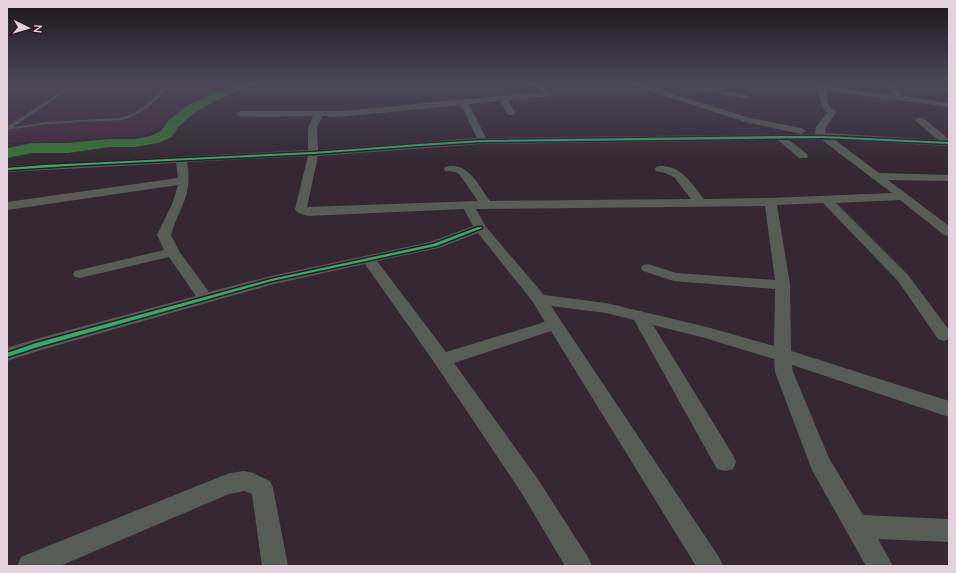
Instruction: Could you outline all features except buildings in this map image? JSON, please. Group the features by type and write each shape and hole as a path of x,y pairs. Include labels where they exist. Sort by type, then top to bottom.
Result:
{"street":[{"path":"240,114 308,113 318,115 389,111"},
{"path":"468,111 483,141"},
{"path":"731,111 748,120 821,136 949,232"},
{"path":"821,136 821,127 832,113 830,111"},
{"path":"318,115 314,119 312,130 314,153 301,209 303,211 477,204 698,201 770,202 903,196"},
{"path":"920,120 948,143"},
{"path":"7,170 181,159 314,153 436,143 483,141 821,136 948,143"},
{"path":"780,137 803,156"},
{"path":"181,159 184,181 178,204 172,214 164,235 172,252 206,298"},
{"path":"449,169 458,169 463,172 477,204 480,228 539,299 710,566"},
{"path":"660,169 671,170 677,174 698,201"},
{"path":"875,176 949,178"},
{"path":"7,206 184,181"},
{"path":"826,199 903,278 944,335"},
{"path":"770,202 783,285 782,355 784,372 820,463 880,566"},
{"path":"7,355 36,344 271,280 434,245 480,228"},
{"path":"80,274 172,252"},
{"path":"368,259 442,360 528,485 579,566"},
{"path":"648,268 674,277 783,285"},
{"path":"539,299 606,308 641,318 707,333 782,355 949,409"},
{"path":"641,318 725,462"},
{"path":"442,360 556,324"},
{"path":"30,566 225,485 237,481 247,481 256,483 262,488 275,566"},
{"path":"857,526 947,530"}],"lane":[{"path":"7,129 35,111"},
{"path":"7,129 47,123 121,119 142,111"}],"shaded area":[{"path":"7,111 185,111 143,136 7,143"}],"waterway":[{"path":"7,153 32,148 68,148 109,143 135,143 153,140 167,134 179,117 188,111"}],"cycle path":[{"path":"7,169 313,153 483,141 823,137 949,143"},
{"path":"7,355 36,345 271,280 434,245 480,228"}]}
